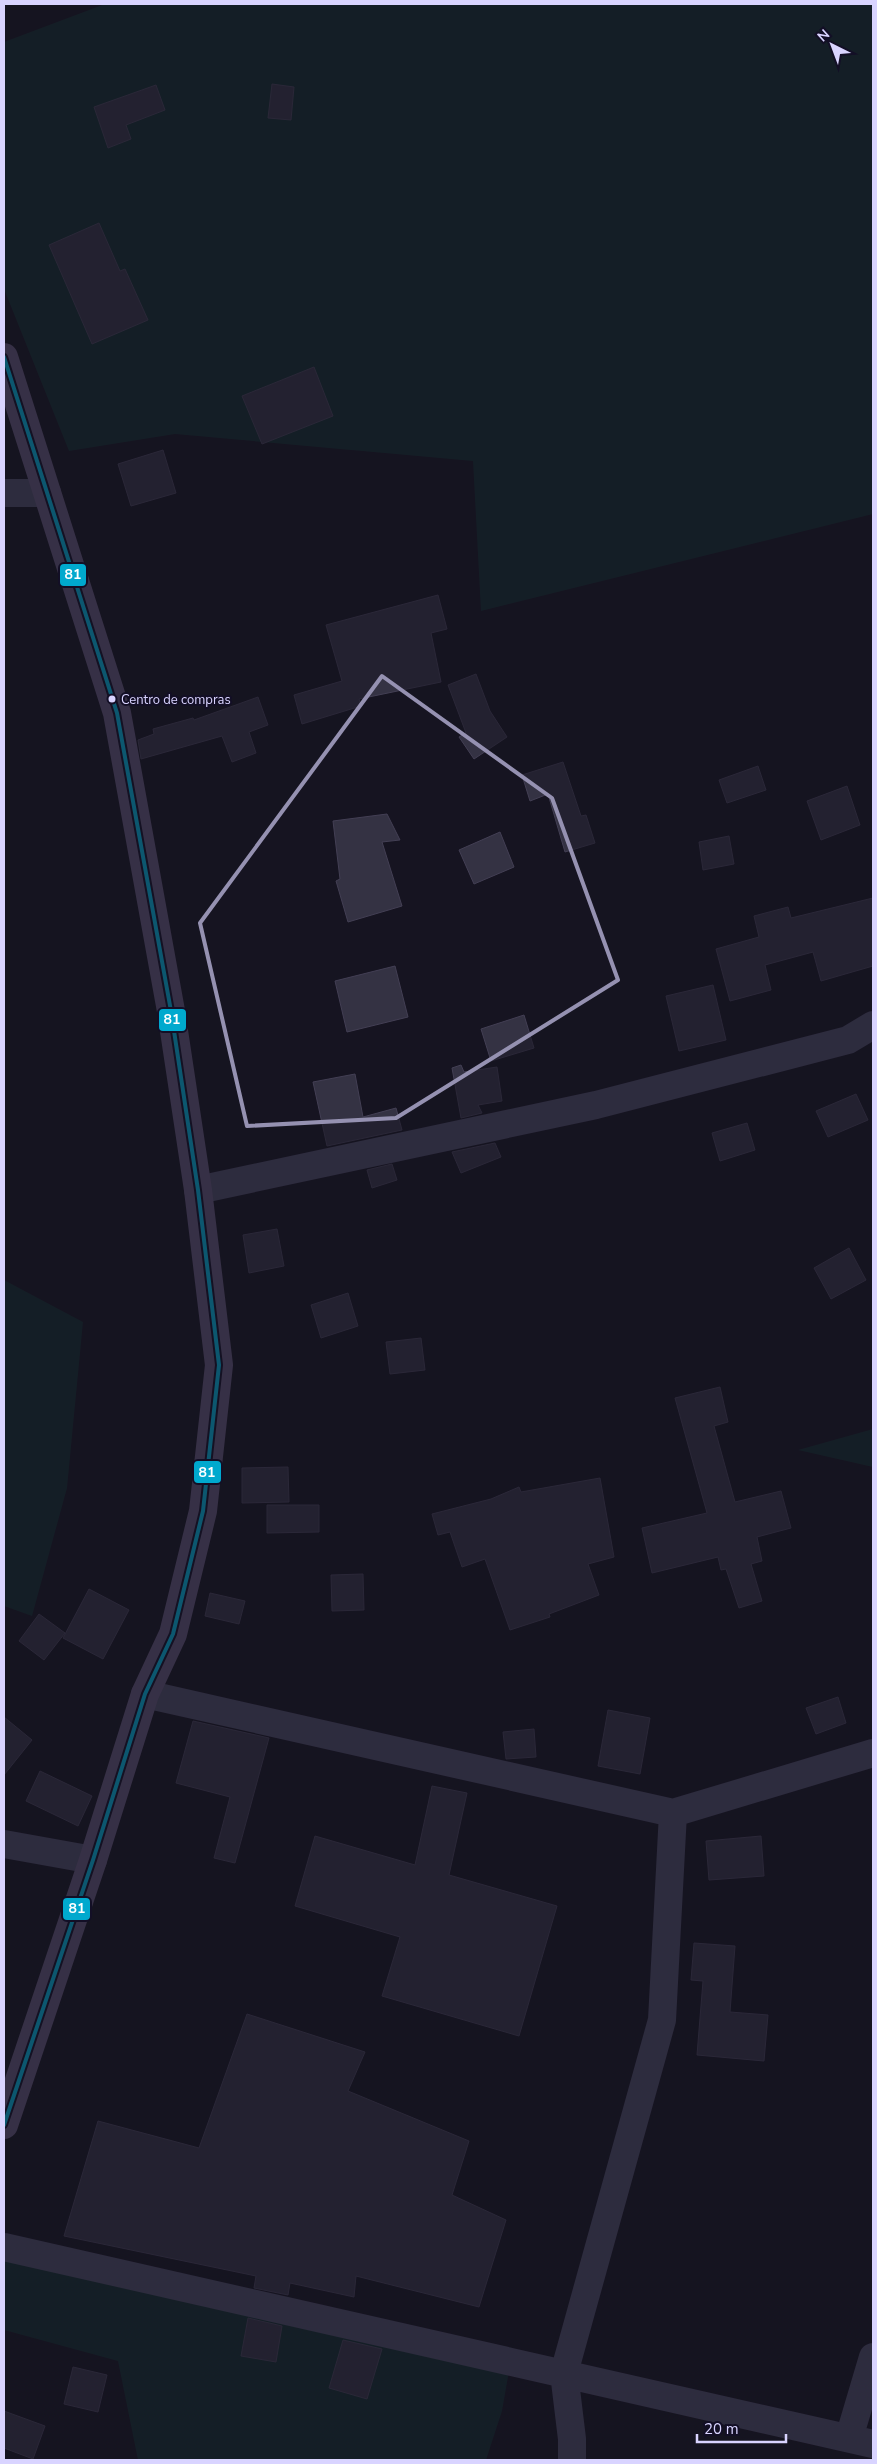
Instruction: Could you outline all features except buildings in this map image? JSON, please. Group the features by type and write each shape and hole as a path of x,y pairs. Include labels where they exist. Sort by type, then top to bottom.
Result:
{"main road":[{"path":"4,357 117,713 170,1011 198,1190 219,1365 204,1510 173,1634 145,1694 94,1860 4,2125"}],"street":[{"path":"4,493 47,493"},
{"path":"198,1190 596,1105 848,1040 873,1025"},
{"path":"145,1694 673,1813 873,1753"},
{"path":"572,2460 572,2439 564,2373 662,2020 673,1813"},
{"path":"4,1844 94,1860"},
{"path":"4,2247 861,2441 873,2357"}],"highlighted area":[{"path":"382,676 552,798 618,980 396,1118 247,1126 200,923"}],"green space":[{"path":"105,4 873,4 873,514 481,611 473,461 175,434 69,451 4,289 4,42"},
{"path":"4,1280 83,1322 67,1488 32,1616 4,1606"},
{"path":"873,1429 873,1467 798,1450"},
{"path":"4,2243 513,2348 502,2411 486,2460 138,2460 118,2361 4,2330"}],"transit line":[{"name":"81","path":"4,357 117,713 171,1011 198,1190 219,1365 203,1511 173,1634 145,1694 93,1860 4,2125"}],"place":[{"name":"Centro de compras","path":"112,699"}]}
